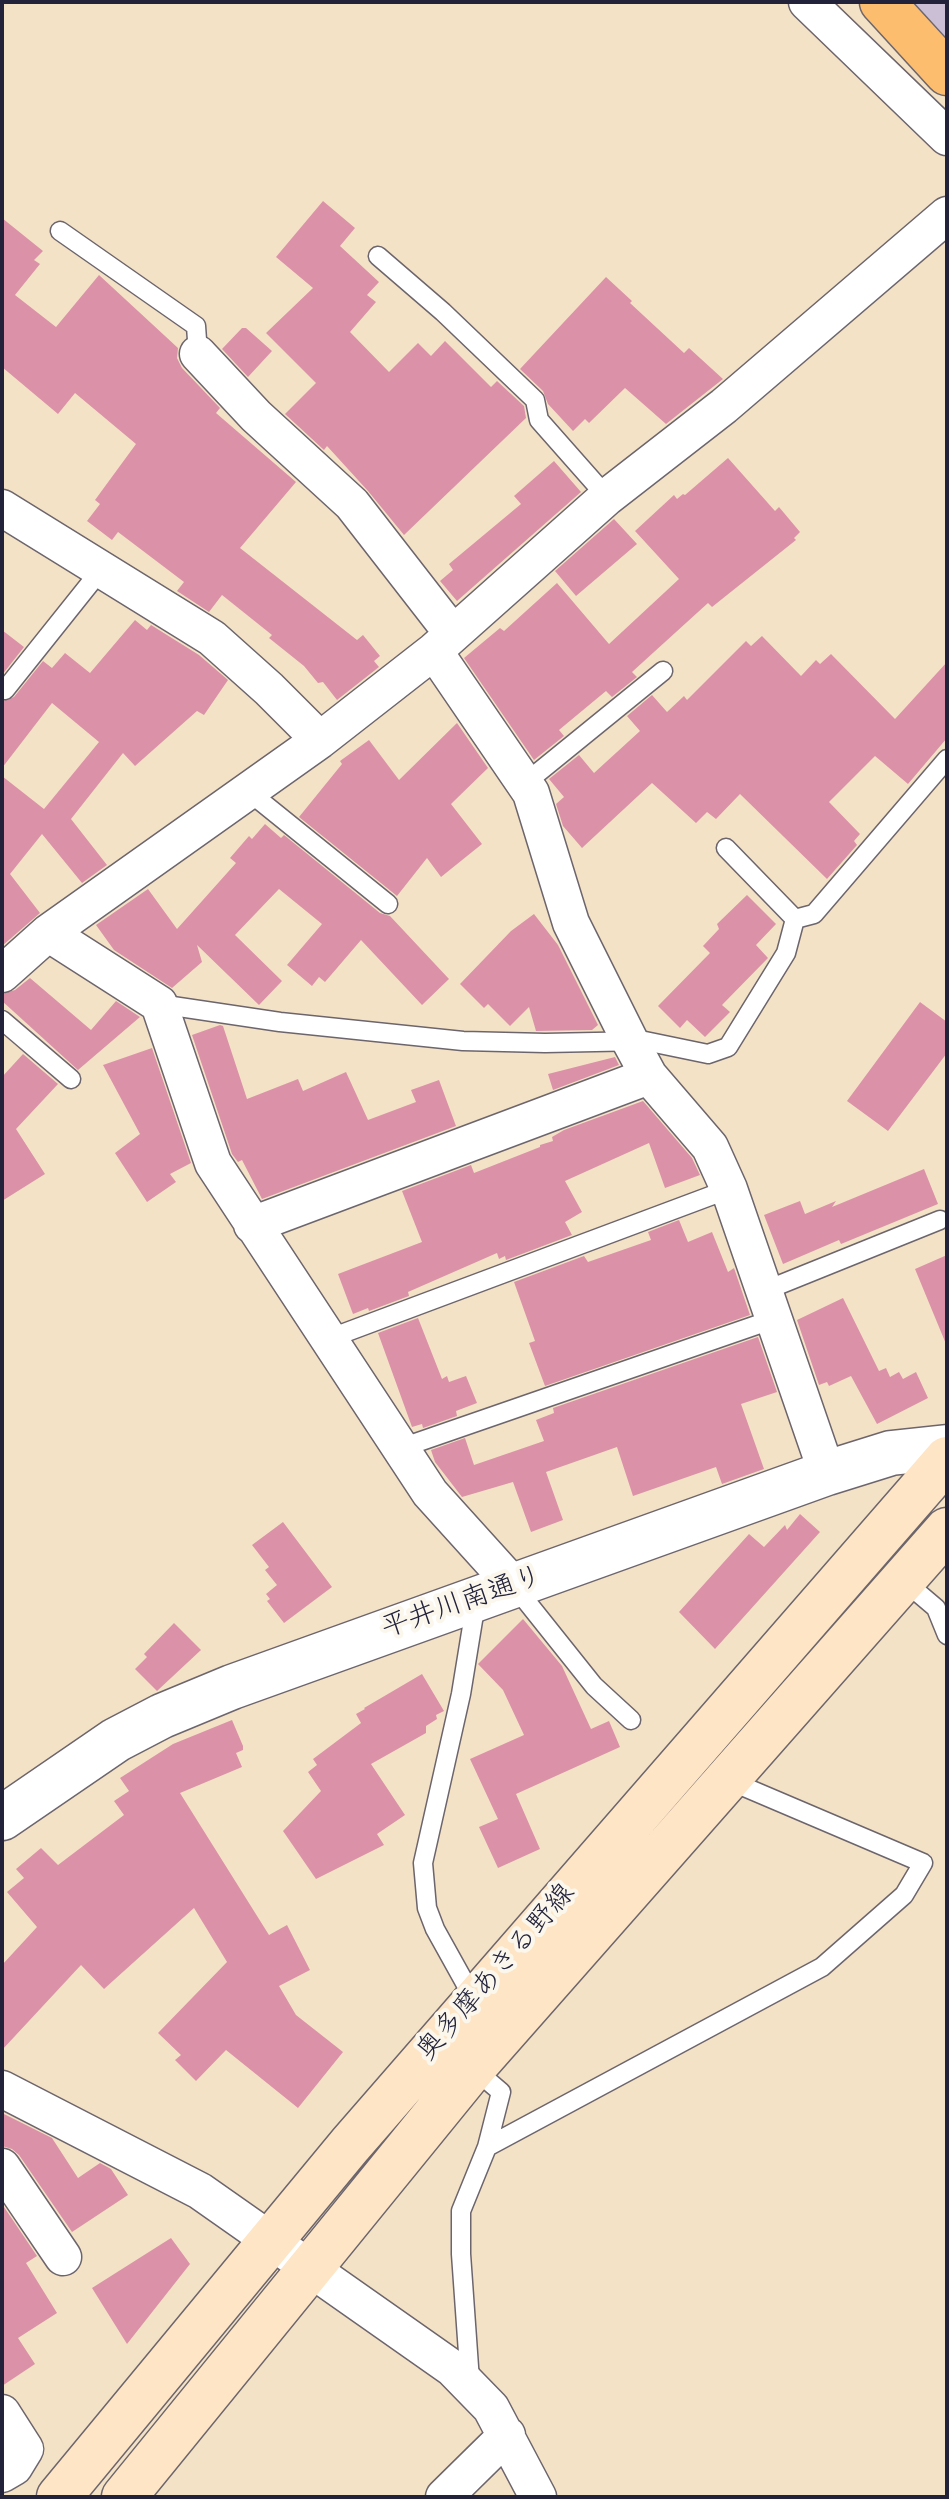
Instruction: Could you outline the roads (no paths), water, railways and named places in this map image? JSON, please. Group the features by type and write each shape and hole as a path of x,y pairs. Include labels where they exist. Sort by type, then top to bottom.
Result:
{"highway":[{"path":"884,2 947,55"},
{"path":"884,2 947,73"}],"main road":[{"name":"奥多摩あきる野線","path":"59,2497 475,2001 947,1459"},
{"name":"奥多摩あきる野線","path":"124,2497 473,2068 947,1530"}],"street":[{"path":"807,2 947,137"},
{"path":"2,974 48,933 320,740 444,643 607,497 724,406 947,215"},
{"path":"198,354 256,416 352,504 444,643 531,793 571,923 649,1076 710,1147 729,1189 827,1473"},
{"path":"2,508 212,638 320,740"},
{"path":"48,933 159,1004 213,1163 496,1593"},
{"path":"252,1225 649,1076"},
{"name":"平井川南通り","path":"2,1818 116,1740 162,1716 232,1687 827,1473 891,1453 947,1447"},
{"path":"2,2089 200,2191 452,2368 491,2408 538,2497"},
{"path":"2,2167 63,2257"},
{"path":"2,2413 25,2449 14,2467 2,2474"},
{"path":"444,2497 507,2435"}],"lane":[{"path":"60,231 196,326 198,354"},
{"path":"378,256 443,312 535,400 539,420 607,497"},
{"path":"5,690 100,571"},
{"path":"524,784 663,671"},
{"path":"795,919 814,914 947,759"},
{"path":"248,791 388,904"},
{"path":"726,848 795,919"},
{"path":"159,1004 280,1022 463,1041 645,1041 708,1054 728,1047 786,953 795,919"},
{"path":"2,1020 71,1079"},
{"path":"328,1339 729,1189"},
{"path":"401,1448 769,1305 940,1220"},
{"path":"903,1580 936,1608 947,1635"},
{"path":"475,2001 435,1929 427,1908 423,1863 461,1694 496,1593 631,1720"},
{"path":"487,2147 822,1967 904,1895 923,1863 726,1779"},
{"path":"471,2385 461,2254 461,2211 487,2147 501,2092 473,2068"}]}
